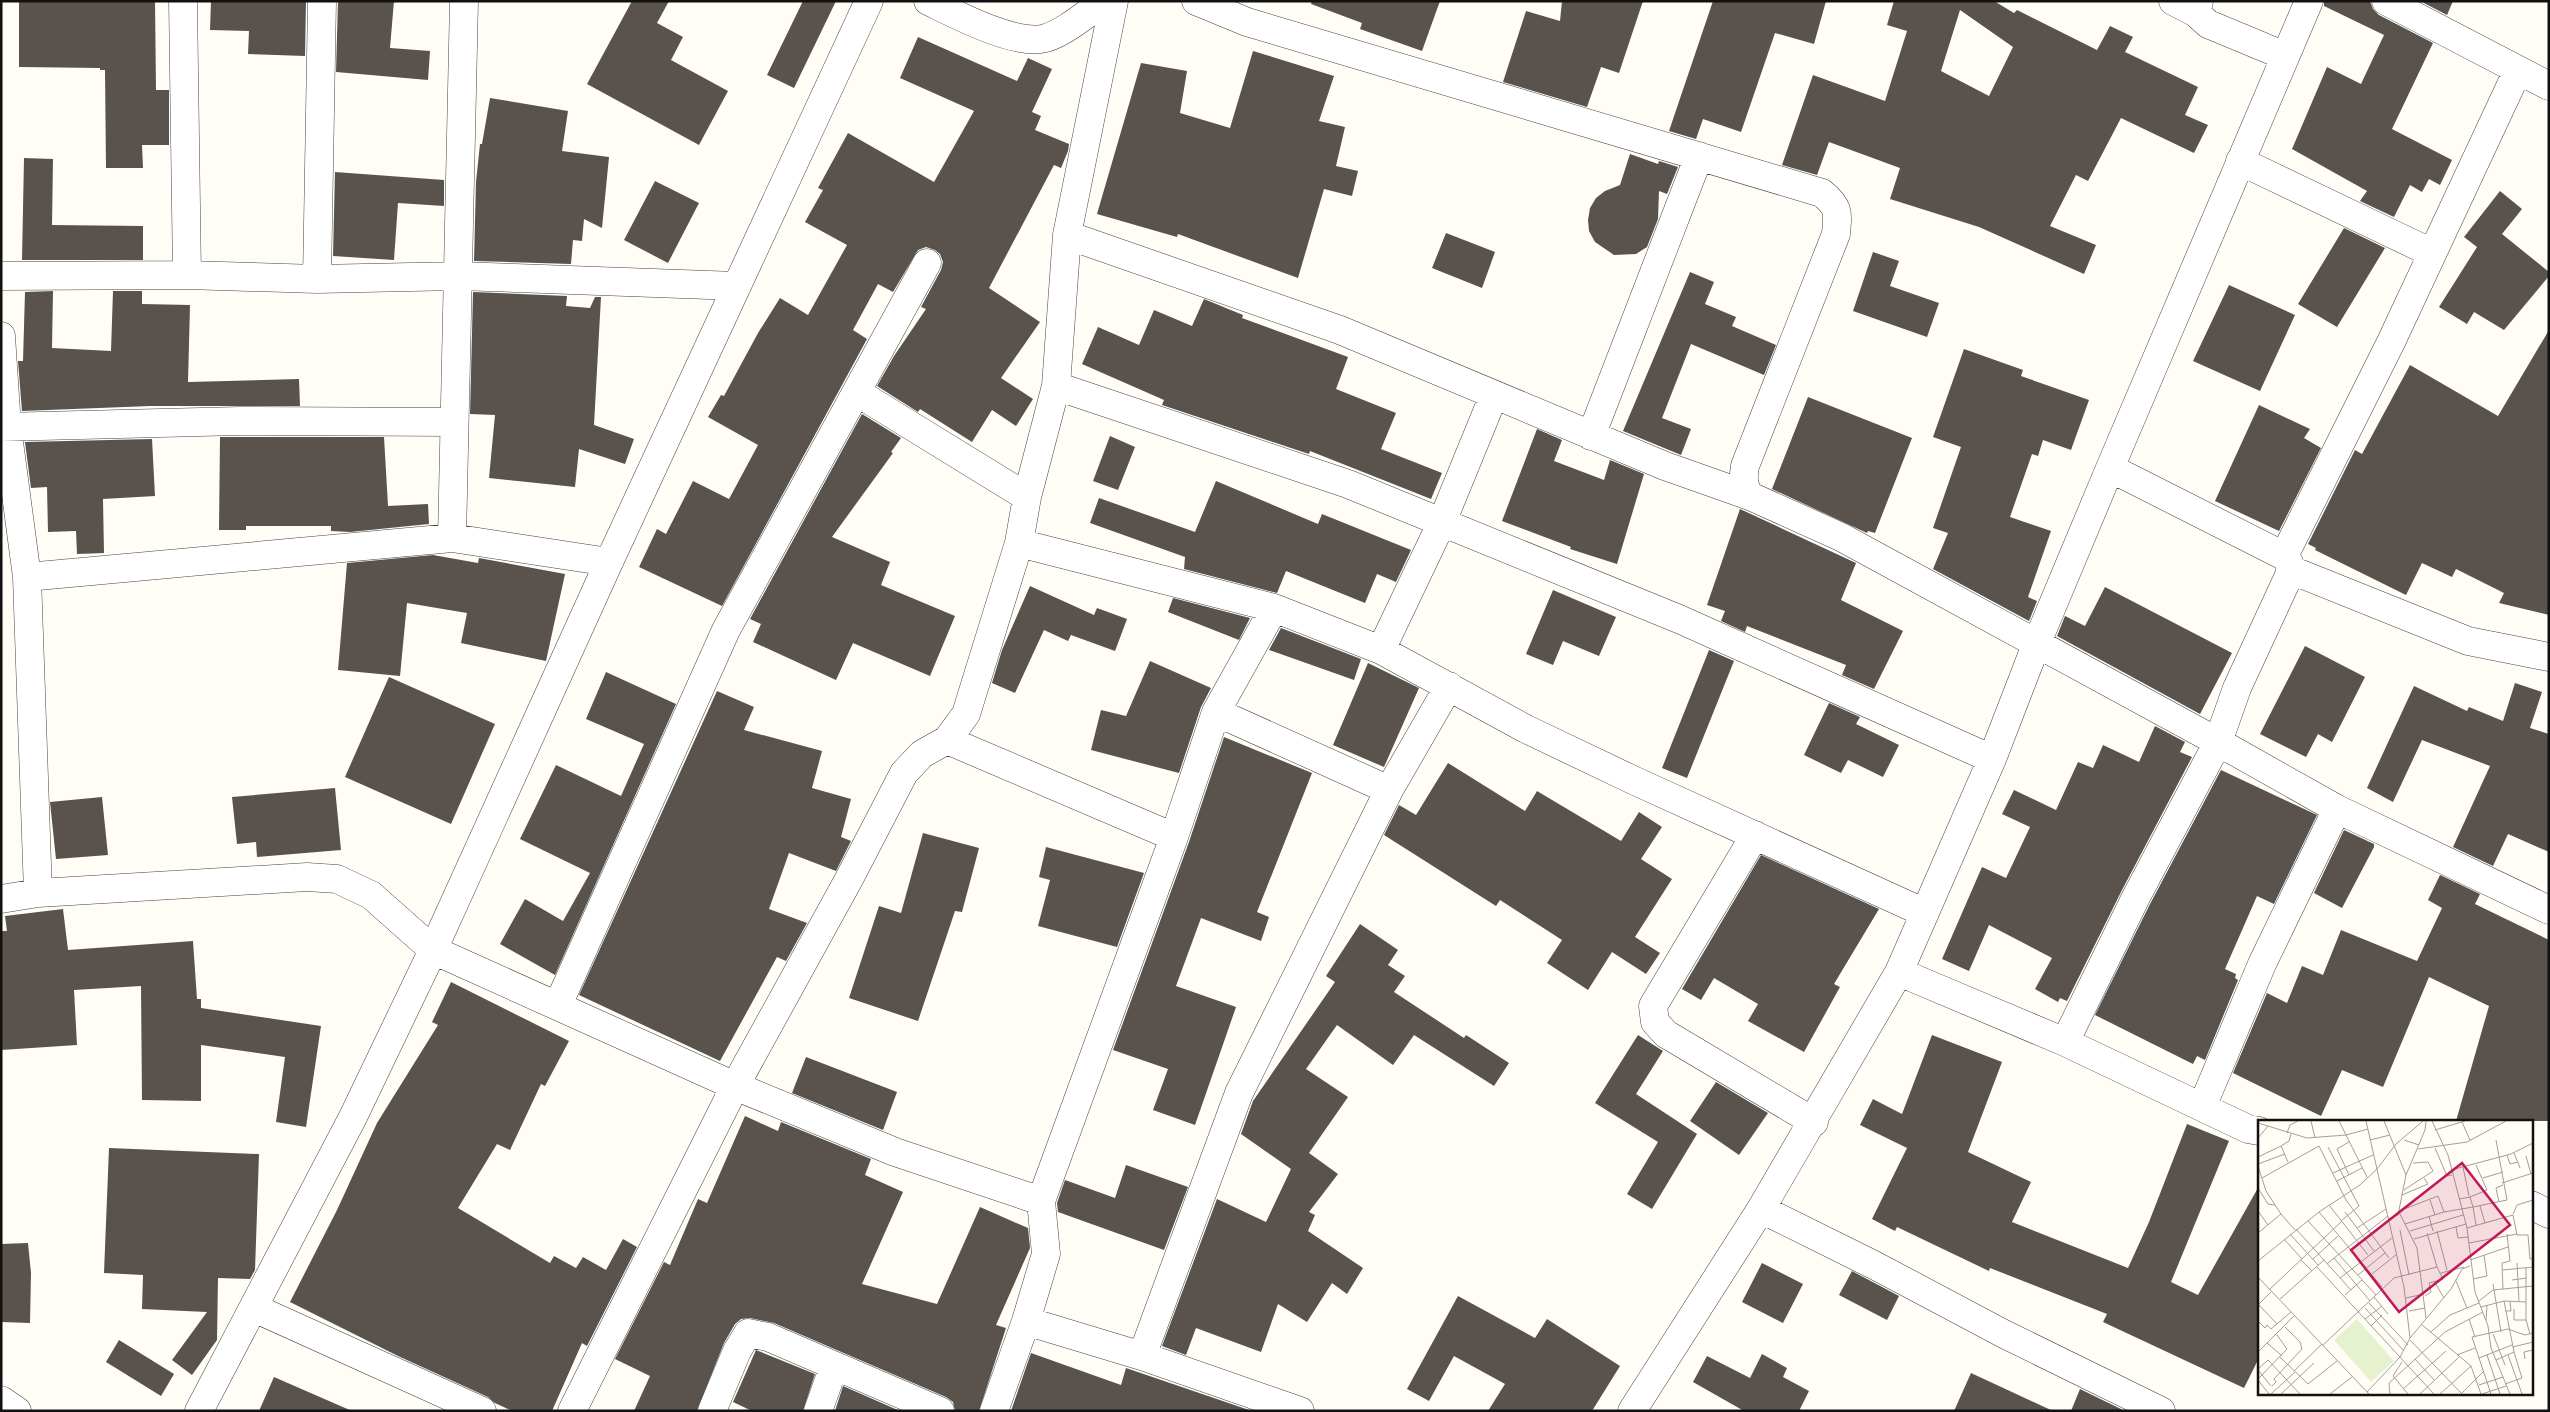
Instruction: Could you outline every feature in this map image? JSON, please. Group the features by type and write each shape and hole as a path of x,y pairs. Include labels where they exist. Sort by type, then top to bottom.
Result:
{"street":[{"path":"183,1 187,275"},
{"path":"317,279 322,1"},
{"path":"452,538 453,422 464,1"},
{"path":"199,1411 353,1117 433,950 609,562 869,1"},
{"path":"928,1 973,23 1022,39 1046,38 1105,1"},
{"path":"572,1411 735,1086 849,879 904,772 922,754 947,740 966,714 1019,543 1027,497 1056,386 1067,235 1114,1"},
{"path":"1196,1 1247,22 1822,193 1834,203 1838,215 1836,234 1745,466 1743,480 1745,489 1750,496"},
{"path":"1632,1411 1761,1209 1814,1122 1899,972 1992,759 2036,645 2110,468 2309,1"},
{"path":"2386,1 2549,86"},
{"path":"2189,5 2208,24 2285,56"},
{"path":"2066,1042 2135,900 2218,742 2237,688 2287,563 2518,70"},
{"path":"1591,436 1699,156"},
{"path":"2240,161 2432,253"},
{"path":"1067,235 1340,330 1665,466 1750,496 1841,537 2337,808 2549,910"},
{"path":"558,1005 726,630 858,393 927,263"},
{"path":"1,276 187,275 317,279 458,276 737,286"},
{"path":"1,336 4,427 27,577 38,894"},
{"path":"1056,386 1348,484 1678,619 1992,759"},
{"path":"858,393 1027,497"},
{"path":"1381,650 1442,522 1494,395"},
{"path":"4,427 240,421 453,422"},
{"path":"2110,468 2287,563 2468,641 2549,657"},
{"path":"27,577 452,538 609,562"},
{"path":"1019,543 1274,608 1381,650 1535,733 1633,780 1925,913"},
{"path":"994,1411 1026,1321 1046,1254 1041,1201 1174,837 1216,712 1274,608"},
{"path":"1142,1356 1239,1094 1389,790 1449,686"},
{"path":"1216,712 1389,790"},
{"path":"947,740 1174,837"},
{"path":"2202,1107 2262,964 2337,808"},
{"path":"1755,835 1654,1006 1655,1022 1666,1034 1814,1122"},
{"path":"1,899 38,894 307,876 337,879 371,895 433,950 735,1086 895,1152 1041,1201"},
{"path":"1899,972 2066,1042 2248,1129 2258,1131"},
{"path":"2532,1206 2549,1214"},
{"path":"1761,1209 1874,1265 2004,1334 2161,1411"},
{"path":"254,1308 482,1411"},
{"path":"1026,1321 1142,1356 1300,1411"},
{"path":"712,1411 737,1351 748,1333 768,1337 940,1411"},
{"path":"818,1411 834,1366"},
{"path":"1,1400 17,1411"}],"building":[{"path":"19,1 155,1 156,90 169,90 169,145 142,145 143,168 106,168 105,70 100,70 100,68 19,67"},
{"path":"211,1 306,1 305,56 248,54 249,31 210,30"},
{"path":"338,1 394,1 390,48 430,51 428,80 336,72"},
{"path":"632,1 669,1 657,23 683,37 671,60 728,91 699,145 587,84"},
{"path":"803,1 836,1 794,88 767,75"},
{"path":"1312,1 1440,1 1422,51 1360,29 1362,23 1311,4"},
{"path":"1562,1 1643,1 1619,73 1601,67 1587,107 1503,82 1526,11 1560,21"},
{"path":"1713,1 1826,1 1814,44 1775,33 1741,132 1703,119 1696,139 1669,131"},
{"path":"1894,1 1994,1 2014,13 2017,10 2097,50 2110,26 2133,37 2125,52 2198,87 2185,115 2208,125 2194,153 2121,118 2088,181 2076,175 2050,226 2096,245 2084,274 1979,227 1890,199 1900,168 1829,142 1817,175 1782,165 1813,75 1885,101 1907,31 1887,25","holes":["1960,10 2013,47 1989,96 1941,71"]},
{"path":"2324,1 2370,1 2373,9 2379,15 2433,43 2392,129 2452,160 2440,185 2429,179 2422,192 2410,185 2394,217 2360,201 2367,191 2292,149 2327,67 2361,84 2384,35 2324,6"},
{"path":"2420,1 2453,1 2447,15"},
{"path":"918,37 1017,81 1028,58 1052,69 1032,112 1041,116 1035,130 1069,144 1068,151 1061,168 1054,165 989,288 1040,322 1001,378 1033,399 1016,426 992,410 972,442 920,409 918,412 877,386 894,356 926,309 921,307 941,270 943,262 940,254 926,247 918,250 893,292 878,284 853,330 867,339 722,606 639,567 657,529 666,534 693,481 729,499 758,445 708,417 721,395 724,396 758,333 780,298 808,315 847,245 805,222 823,190 818,188 848,133 934,182 974,111 900,78"},
{"path":"1253,51 1334,76 1319,121 1345,127 1336,166 1358,171 1352,196 1324,189 1298,278 1178,234 1177,237 1097,214 1141,63 1187,71 1180,113 1230,128"},
{"path":"490,98 568,111 562,151 609,157 602,228 584,219 582,241 573,240 571,264 474,261 476,182 480,144 482,144"},
{"path":"1630,154 1658,164 1659,161 1678,167 1667,194 1659,191 1658,219 1647,247 1636,254 1614,255 1595,242 1589,231 1588,220 1590,208 1596,198 1605,191 1620,185"},
{"path":"24,158 53,159 52,225 143,226 143,260 22,260"},
{"path":"335,172 444,180 444,206 398,203 394,260 333,256"},
{"path":"655,181 699,203 668,263 624,240"},
{"path":"2500,191 2522,209 2502,234 2549,272 2549,276 2504,330 2474,312 2467,324 2439,307 2477,247 2464,237"},
{"path":"2344,228 2385,248 2337,327 2298,304"},
{"path":"1446,233 1495,252 1482,288 1432,268"},
{"path":"1873,252 1899,261 1890,286 1939,303 1927,337 1853,311"},
{"path":"1690,272 1714,282 1705,304 1736,317 1732,326 1776,345 1764,375 1691,344 1662,418 1691,429 1681,455 1623,431"},
{"path":"2229,285 2295,315 2260,391 2193,361"},
{"path":"53,291 52,348 111,351 113,291 142,291 142,304 190,305 188,382 299,379 300,406 150,406 22,411 18,361 23,361 25,292"},
{"path":"473,292 567,296 566,306 590,308 595,297 601,297 594,425 634,439 625,464 579,449 575,487 489,478 495,415 470,414"},
{"path":"1204,299 1243,315 1242,318 1348,357 1336,389 1396,413 1381,449 1442,473 1431,499 1310,451 1309,454 1162,405 1164,400 1082,364 1098,327 1139,345 1154,310 1192,326"},
{"path":"2549,330 2549,615 2499,603 2504,593 2456,569 2452,577 2422,563 2406,595 2315,550 2316,548 2308,544 2355,450 2362,454 2410,365 2498,416"},
{"path":"1964,349 2023,370 2021,376 2089,400 2071,450 2043,440 2038,456 2032,454 2010,517 2051,531 2028,597 2037,601 2029,621 1933,569 1948,533 1933,528 1961,447 1933,437"},
{"path":"1808,397 1912,438 1875,533 1868,531 1867,533 1772,489"},
{"path":"2259,405 2310,429 2304,438 2321,448 2279,531 2215,501"},
{"path":"862,414 901,438 891,452 893,453 832,537 890,562 881,585 955,616 930,676 853,643 836,680 753,642 761,624 750,619"},
{"path":"1537,429 1562,440 1554,461 1604,480 1610,460 1644,474 1617,564 1570,549 1571,547 1502,521"},
{"path":"1110,436 1135,447 1118,490 1093,481"},
{"path":"220,437 384,437 388,506 428,504 429,524 350,532 331,531 331,526 246,526 246,530 219,530"},
{"path":"152,439 155,496 103,499 104,553 77,554 76,531 48,532 47,487 31,488 25,442"},
{"path":"1216,481 1318,524 1322,514 1411,550 1396,582 1377,574 1365,603 1286,571 1277,593 1184,569 1185,557 1090,523 1099,498 1195,532"},
{"path":"1740,509 1856,563 1841,600 1903,631 1874,689 1842,675 1846,665 1747,626 1745,632 1721,621 1725,611 1707,605"},
{"path":"433,555 478,563 479,558 565,574 546,661 461,643 467,613 407,603 400,676 338,670 347,563"},
{"path":"1030,586 1094,615 1097,608 1127,619 1115,651 1071,635 1068,641 1044,630 1015,693 992,683 1002,650"},
{"path":"2105,587 2232,653 2200,714 2057,636 2065,616 2085,626"},
{"path":"1553,590 1616,617 1599,656 1563,641 1553,665 1526,654"},
{"path":"1173,598 1250,618 1239,640 1168,612"},
{"path":"1281,628 1361,659 1354,680 1269,650"},
{"path":"2305,646 2365,677 2332,742 2318,734 2306,757 2260,734"},
{"path":"1709,650 1734,661 1687,778 1662,768"},
{"path":"1150,661 1211,688 1201,707 1179,773 1091,750 1101,710 1126,716"},
{"path":"1368,663 1419,688 1384,767 1333,745"},
{"path":"606,672 676,704 555,975 500,944 525,899 563,921 590,873 520,839 556,765 621,796 644,744 586,719"},
{"path":"389,677 495,724 451,824 345,777"},
{"path":"2515,683 2542,692 2530,728 2549,734 2549,852 2508,834 2493,866 2453,847 2490,766 2422,740 2393,802 2367,788 2414,686 2467,711 2469,707 2503,721"},
{"path":"717,691 754,707 744,730 822,751 812,788 851,799 841,837 851,841 836,871 789,853 769,909 807,923 786,961 777,957 720,1061 579,995"},
{"path":"1829,703 1860,717 1856,724 1899,745 1883,777 1848,760 1841,773 1804,755"},
{"path":"2155,726 2185,742 2180,752 2192,757 2121,892 2067,1001 2060,998 2058,1002 2035,989 2052,958 1989,925 1969,971 1942,959 1982,867 2006,878 2030,827 2002,814 2014,790 2056,810 2078,762 2093,768 2103,745 2139,762"},
{"path":"1224,737 1312,773 1257,912 1269,917 1261,941 1201,918 1176,986 1236,1007 1195,1125 1153,1110 1168,1069 1113,1050 1189,842"},
{"path":"1448,763 1525,811 1537,791 1621,841 1639,812 1662,827 1641,859 1672,879 1635,937 1660,953 1646,974 1612,952 1588,990 1547,963 1562,940 1500,900 1496,906 1384,835 1399,805 1416,815"},
{"path":"2221,770 2317,815 2274,904 2257,896 2225,969 2236,974 2235,978 2238,980 2205,1060 2197,1056 2193,1064 2095,1015 2149,906"},
{"path":"335,788 341,850 257,857 256,842 237,844 232,797"},
{"path":"102,797 108,855 56,859 50,802"},
{"path":"2344,830 2374,844 2374,847 2342,908 2314,893"},
{"path":"923,833 979,848 962,912 955,911 918,1021 849,998 879,906 901,913"},
{"path":"1046,847 1144,873 1117,947 1038,926 1050,880 1039,877"},
{"path":"1761,855 1879,909 1834,984 1840,987 1804,1052 1748,1021 1758,1004 1714,978 1701,1000 1682,989"},
{"path":"2440,875 2480,894 2475,904 2549,940 2549,1121 2456,1120 2489,1006 2429,977 2383,1087 2342,1070 2321,1116 2233,1073 2267,993 2287,1003 2302,966 2323,975 2341,930 2417,961 2442,908 2428,900"},
{"path":"63,909 68,950 193,941 197,999 201,999 201,1008 321,1026 306,1127 276,1122 285,1057 201,1045 201,1101 142,1100 141,986 74,990 77,1045 1,1050 1,931 7,931 5,916"},
{"path":"1360,924 1398,950 1388,965 1405,976 1394,992 1464,1038 1466,1035 1509,1063 1494,1086 1414,1035 1393,1065 1337,1025 1306,1069 1348,1097 1309,1153 1338,1174 1309,1212 1315,1215 1308,1231 1363,1268 1347,1294 1332,1283 1307,1322 1278,1304 1261,1352 1196,1328 1186,1355 1162,1346 1217,1199 1266,1222 1291,1169 1241,1134 1253,1101 1335,982 1326,976"},
{"path":"451,982 569,1041 545,1086 541,1084 510,1150 497,1144 458,1208 550,1263 554,1256 576,1268 583,1257 606,1270 623,1239 637,1247 587,1346 582,1343 552,1411 512,1411 495,1403 488,1397 398,1356 290,1302 337,1210 377,1123 438,1025 432,1022"},
{"path":"1638,1035 1663,1051 1636,1094 1697,1134 1652,1209 1627,1194 1658,1142 1595,1103"},
{"path":"1932,1035 2002,1062 1968,1152 2031,1182 2012,1222 2128,1268 2149,1222 2187,1124 2229,1141 2171,1282 2198,1295 2258,1188 2258,1360 2244,1388 2103,1322 2107,1314 1990,1268 1989,1271 1897,1227 1895,1231 1872,1219 1907,1148 1860,1125 1873,1099 1902,1114"},
{"path":"806,1057 897,1092 883,1130 792,1093"},
{"path":"1716,1082 1768,1113 1739,1155 1690,1121"},
{"path":"745,1116 778,1131 781,1122 871,1159 865,1175 903,1192 862,1284 937,1304 980,1207 1028,1228 1030,1248 996,1325 1006,1328 979,1411 955,1411 953,1402 946,1397 774,1323 750,1318 741,1319 735,1324 724,1343 697,1411 634,1411 650,1376 615,1359 664,1262 670,1265 698,1199 707,1203"},
{"path":"109,1148 259,1154 255,1270 250,1279 218,1278 217,1340 192,1375 172,1360 207,1312 142,1309 143,1275 104,1273"},
{"path":"1126,1165 1188,1187 1164,1250 1058,1212 1057,1203 1065,1180 1115,1198"},
{"path":"28,1243 31,1273 30,1323 1,1322 1,1244"},
{"path":"1762,1263 1803,1284 1783,1323 1742,1302"},
{"path":"1852,1271 1899,1296 1887,1320 1839,1295"},
{"path":"1458,1296 1535,1338 1547,1319 1620,1366 1592,1411 1488,1411 1505,1384 1454,1356 1429,1401 1407,1389"},
{"path":"119,1340 174,1374 161,1396 106,1362"},
{"path":"756,1350 815,1374 803,1411 752,1411 733,1402"},
{"path":"1031,1353 1121,1385 1126,1368 1252,1411 1011,1411"},
{"path":"1762,1354 1787,1368 1783,1377 1809,1391 1799,1411 1744,1411 1693,1382 1707,1356 1750,1378"},
{"path":"1971,1373 2053,1411 1954,1411"},
{"path":"274,1377 352,1411 259,1411"},
{"path":"843,1386 900,1411 835,1411"},
{"path":"2080,1389 2125,1411 2071,1411"}]}
